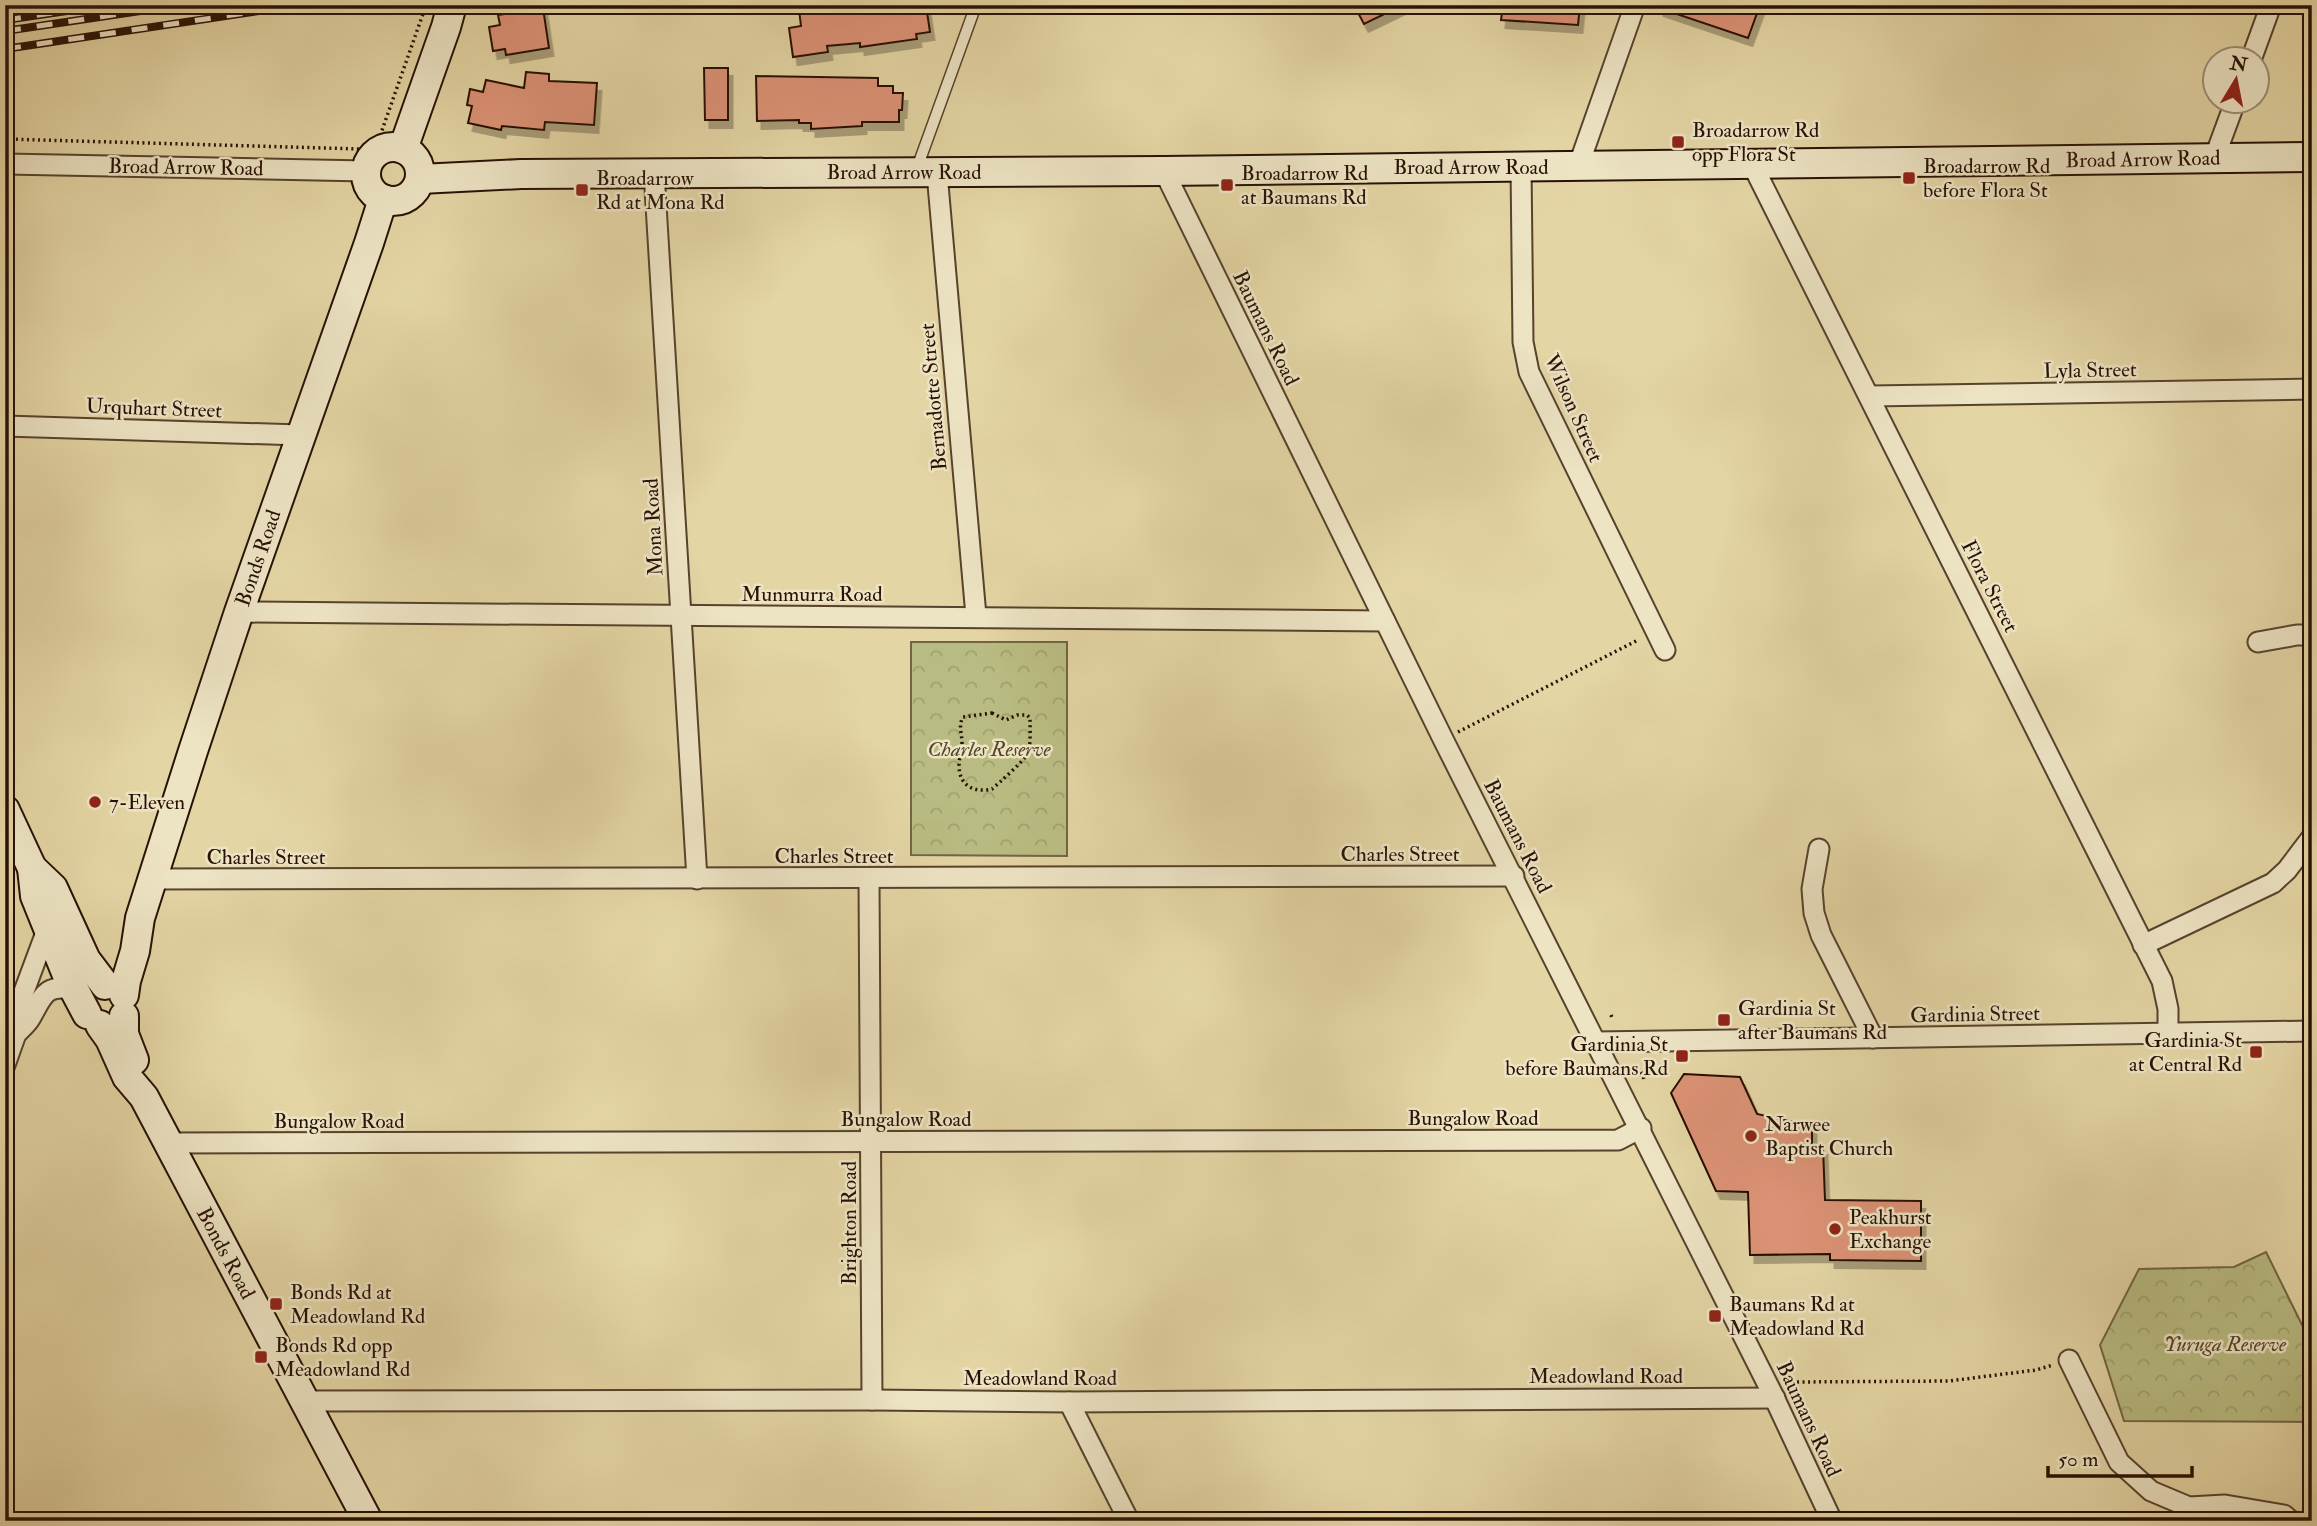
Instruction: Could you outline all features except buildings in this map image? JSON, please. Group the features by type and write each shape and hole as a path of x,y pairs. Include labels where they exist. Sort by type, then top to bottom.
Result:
{"street":[{"path":"403,149 452,5"},
{"path":"1578,167 1635,5"},
{"path":"2256,46 2271,5"},
{"path":"2214,159 2230,116"},
{"path":"387,148 403,149 417,161 420,170 412,193 399,200 383,199 370,188 366,171 373,156 387,148"},
{"name":"Broad Arrow Road","path":"419,179 654,172 1164,171 2312,157"},
{"name":"Broad Arrow Road","path":"5,163 366,171"},
{"name":"Flora Street","path":"1752,164 2162,981 2168,1009 2168,1033"},
{"name":"Wilson Street","path":"1521,166 1523,342 1529,372 1665,650"},
{"name":"Baumans Road","path":"1164,171 1443,739 1774,1395 1832,1521"},
{"name":"Mona Road","path":"654,172 697,879"},
{"name":"Bernadotte Street","path":"927,172 976,616"},
{"name":"Bonds Road","path":"108,1003 126,981 135,951 140,919 239,612 383,199"},
{"name":"Lyla Street","path":"1870,396 2312,389"},
{"name":"Urquhart Street","path":"5,426 301,435"},
{"name":"Munmurra Road","path":"239,612 1385,621"},
{"path":"2258,642 2312,635"},
{"path":"5,810 32,868 35,896 73,989"},
{"path":"2143,945 2273,883 2287,870 2312,837"},
{"path":"1819,849 1813,879 1814,913 1821,935 1873,1038"},
{"path":"32,868 53,888 108,1003"},
{"name":"Charles Street","path":"153,879 1514,876"},
{"name":"Brighton Road","path":"869,879 872,1400"},
{"name":"Bonds Road","path":"140,919 125,936 118,954 108,1003 142,1077 144,1097 368,1521"},
{"path":"5,1065 16,1034 14,988 48,927"},
{"path":"79,945 101,955 118,954"},
{"path":"16,1034 30,1019 40,999 58,988 73,989 108,1003"},
{"name":"Gardinia Street","path":"1597,1042 2312,1031"},
{"name":"Bungalow Road","path":"168,1143 1618,1140 1641,1128"},
{"path":"2069,1360 2119,1462 2151,1491 2189,1507 2225,1505 2284,1515 2291,1521"},
{"name":"Meadowland Road","path":"304,1401 1069,1402 1774,1395"},
{"path":"1069,1402 1129,1521"}],"lane":[{"path":"927,172 975,5"}],"path":[{"path":"5,139 360,149 380,136 425,10 424,5"},
{"path":"1443,739 1656,632"},
{"path":"992,713 1006,720 1022,714 1027,715 1031,718 1027,756 992,789 975,791 965,783 959,766 962,742 960,725 963,716 992,713"},
{"path":"1640,1072 1645,1081"},
{"path":"1774,1395 1795,1382 1949,1381 2036,1370 2069,1360"}],"green space":[{"name":"Charles Reserve","path":"911,642 1067,642 1067,856 911,855"},
{"name":"Yuruga Reserve","path":"2266,1252 2312,1345 2312,1422 2124,1421 2100,1345 2139,1269 2234,1267"}],"railway":[{"path":"5,20 108,5"},
{"path":"5,31 181,5"},
{"path":"5,49 299,5"}],"place":[{"name":"Broadarrow Rd opp Flora St","path":"1678,142"},
{"name":"Broadarrow Rd before Flora St","path":"1909,178"},
{"name":"Broadarrow Rd at Baumans Rd","path":"1227,185"},
{"name":"Broadarrow Rd at Mona Rd","path":"582,190"},
{"name":"7-Eleven","path":"95,802"},
{"name":"Gardinia St after Baumans Rd","path":"1724,1020"},
{"name":"Gardinia St at Central Rd","path":"2256,1052"},
{"name":"Gardinia St before Baumans Rd","path":"1682,1056"},
{"name":"Narwee Baptist Church","path":"1751,1136"},
{"name":"Peakhurst Exchange","path":"1835,1229"},
{"name":"Bonds Rd at Meadowland Rd","path":"276,1304"},
{"name":"Baumans Rd at Meadowland Rd","path":"1715,1316"},
{"name":"Bonds Rd opp Meadowland Rd","path":"261,1357"}]}
